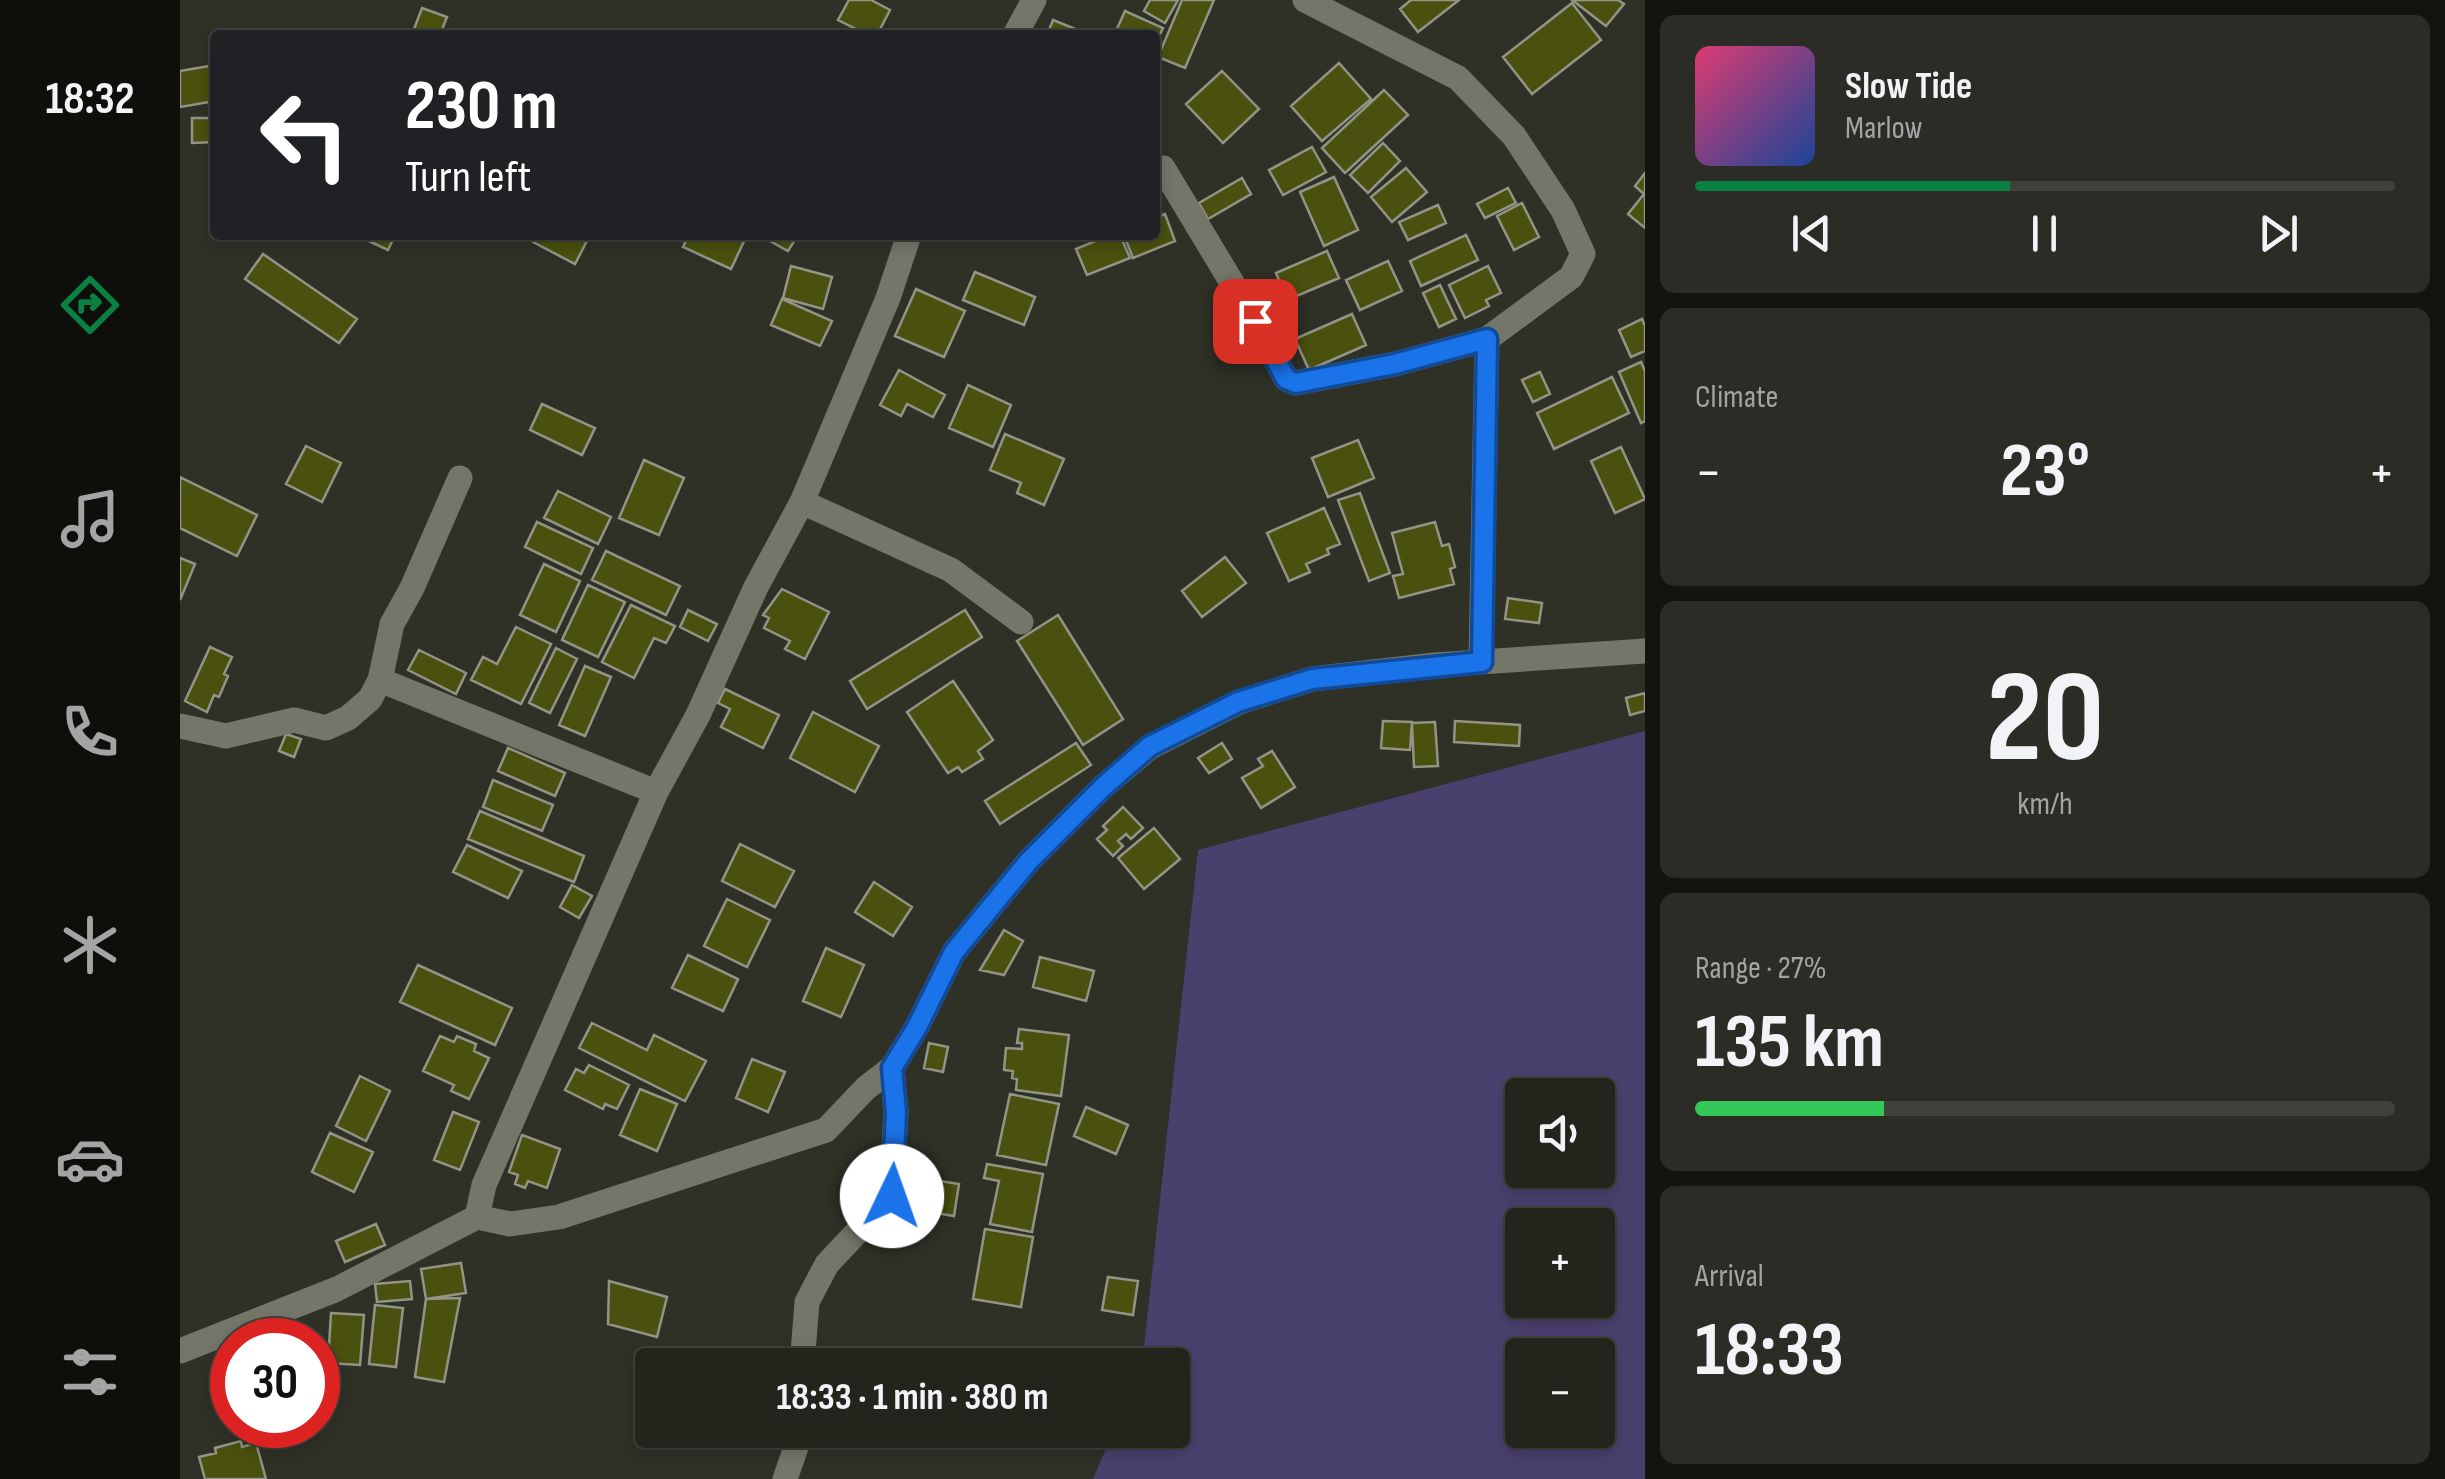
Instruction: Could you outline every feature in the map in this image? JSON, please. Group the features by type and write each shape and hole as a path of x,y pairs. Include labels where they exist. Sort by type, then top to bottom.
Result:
{"street":[{"path":"1018,30 1034,0"},
{"path":"1163,168 1286,379 1296,383 1487,339 1571,277 1583,254 1563,210 1514,136 1458,78 1306,0"},
{"path":"477,1217 484,1184 656,792 802,502 888,298 907,240"},
{"path":"1482,662 1487,339"},
{"path":"180,726 226,736 294,720 326,728 348,718 370,699 380,680 392,624 460,478"},
{"path":"802,502 952,570 1021,622"},
{"path":"180,1351 336,1289 477,1217 510,1224 559,1217 826,1130 866,1088 892,1068 954,952 1028,862 1150,746 1238,702 1312,679 1645,651"},
{"path":"380,680 656,792"},
{"path":"803,1348 807,1302 827,1264 892,1196 896,1112 892,1068"},
{"path":"785,1479 796,1448"}],"shaded area":[{"path":"1645,731 1645,1479 1093,1479 1106,1448 1190,1448 1190,1348 1144,1348 1198,850"}],"building":[{"path":"849,0 871,0 890,10 880,30 858,30 838,20"},
{"path":"1150,0 1178,0 1165,23 1144,11"},
{"path":"1182,0 1214,0 1185,68 1160,58"},
{"path":"1411,0 1459,0 1418,32 1400,9"},
{"path":"1572,0 1618,0 1624,4 1606,26"},
{"path":"1572,3 1601,40 1532,94 1503,57"},
{"path":"422,8 447,17 442,30 414,29"},
{"path":"1125,11 1163,28 1160,34 1160,30 1116,30"},
{"path":"1053,20 1078,30 1049,30"},
{"path":"1339,63 1371,99 1322,141 1291,106"},
{"path":"210,66 210,102 180,107 180,71"},
{"path":"1222,71 1259,109 1223,143 1186,104"},
{"path":"1384,90 1408,115 1345,173 1322,148"},
{"path":"192,118 210,118 210,142 192,143"},
{"path":"1383,143 1400,161 1368,193 1350,175"},
{"path":"1312,147 1326,172 1283,195 1269,170"},
{"path":"1406,168 1427,192 1392,222 1371,197"},
{"path":"1645,173 1645,228 1628,214 1644,194 1635,186"},
{"path":"1334,177 1358,230 1324,246 1300,192"},
{"path":"1242,178 1251,194 1208,219 1199,203"},
{"path":"1508,188 1516,203 1485,218 1477,204"},
{"path":"1522,203 1539,237 1514,250 1497,216"},
{"path":"1438,205 1446,223 1408,240 1399,222"},
{"path":"1165,214 1175,241 1133,258 1126,240 1160,240 1160,216"},
{"path":"1466,235 1478,260 1421,286 1410,261"},
{"path":"367,240 393,240 388,250"},
{"path":"534,240 587,240 575,264"},
{"path":"686,240 745,240 731,269 683,247"},
{"path":"768,240 795,240 788,251"},
{"path":"1098,240 1122,240 1130,258 1087,275 1076,249"},
{"path":"1327,251 1339,278 1287,300 1276,273"},
{"path":"263,254 357,319 339,343 245,279"},
{"path":"1388,261 1402,291 1360,310 1346,280"},
{"path":"791,266 832,277 823,309 783,298"},
{"path":"1488,266 1501,293 1486,300 1489,306 1465,318 1449,285"},
{"path":"975,272 1035,297 1024,325 963,300"},
{"path":"1440,285 1456,319 1439,327 1423,293"},
{"path":"916,289 965,311 944,357 895,336"},
{"path":"782,299 832,321 820,346 771,325"},
{"path":"1352,314 1366,345 1309,370 1295,339"},
{"path":"1642,319 1645,351 1631,357 1619,330"},
{"path":"1641,362 1645,371 1645,421 1641,423 1619,372"},
{"path":"899,370 945,395 933,417 907,404 901,416 880,405"},
{"path":"1540,372 1550,394 1533,402 1522,380"},
{"path":"1612,377 1629,413 1554,449 1537,413"},
{"path":"968,385 1011,405 993,447 949,428"},
{"path":"542,404 595,428 582,455 530,430"},
{"path":"1005,434 1064,459 1044,505 1017,493 1021,483 990,470"},
{"path":"1358,440 1374,478 1328,497 1312,458"},
{"path":"306,446 341,463 322,502 286,484"},
{"path":"1621,447 1645,499 1615,513 1591,461"},
{"path":"644,460 684,478 659,535 619,518"},
{"path":"180,477 257,515 237,556 180,528"},
{"path":"558,491 611,517 598,544 544,518"},
{"path":"1360,493 1390,573 1369,581 1338,500"},
{"path":"1324,508 1340,544 1327,549 1329,554 1306,564 1310,572 1289,581 1267,533"},
{"path":"537,522 593,548 581,574 525,547"},
{"path":"1435,522 1442,546 1449,544 1455,567 1450,569 1454,584 1399,598 1393,576 1403,574 1392,533"},
{"path":"606,551 680,586 666,615 592,580"},
{"path":"1225,557 1246,583 1202,617 1182,591"},
{"path":"180,558 195,564 180,600"},
{"path":"544,564 580,581 556,632 520,615"},
{"path":"588,585 625,602 598,657 562,640"},
{"path":"782,589 829,612 805,659 785,649 790,641 764,628 769,618 763,615"},
{"path":"1508,598 1542,603 1539,623 1505,619"},
{"path":"631,605 675,626 666,643 654,638 634,678 602,662"},
{"path":"688,610 717,624 708,641 680,627"},
{"path":"965,610 982,637 867,709 850,681"},
{"path":"1058,615 1123,719 1083,745 1017,641"},
{"path":"516,627 551,644 521,704 471,680 483,657 497,664"},
{"path":"210,647 232,657 219,697 214,695 207,712 185,701"},
{"path":"556,648 577,659 550,713 529,703"},
{"path":"419,650 466,673 456,694 408,670"},
{"path":"585,666 611,677 585,736 559,725"},
{"path":"953,681 993,740 978,751 983,759 962,772 958,767 948,773 907,712"},
{"path":"725,689 779,715 763,748 721,727 730,709 718,703"},
{"path":"1645,693 1645,711 1630,715 1626,698"},
{"path":"813,712 879,746 855,792 790,758"},
{"path":"1383,721 1412,722 1410,750 1381,748"},
{"path":"1455,721 1520,725 1519,746 1454,742"},
{"path":"1435,722 1438,766 1414,767 1412,723"},
{"path":"286,734 301,739 294,757 279,751"},
{"path":"1076,743 1091,765 1000,824 985,801"},
{"path":"1222,743 1232,759 1209,773 1198,758"},
{"path":"508,748 565,773 555,796 498,771"},
{"path":"1272,751 1295,787 1261,808 1242,778 1263,766 1258,759"},
{"path":"493,780 553,805 542,831 483,807"},
{"path":"1123,807 1143,828 1131,839 1126,834 1118,841 1123,846 1113,856 1097,839 1107,830 1103,826"},
{"path":"480,811 584,856 574,882 468,839"},
{"path":"1154,828 1180,859 1144,889 1118,858"},
{"path":"740,844 794,871 775,907 722,881"},
{"path":"467,845 522,871 508,898 453,872"},
{"path":"874,882 912,907 893,936 855,912"},
{"path":"572,885 592,896 579,918 560,907"},
{"path":"727,899 770,920 747,967 704,946"},
{"path":"1004,930 1023,941 1004,975 980,970"},
{"path":"826,948 864,965 841,1017 803,1001"},
{"path":"688,955 738,979 723,1011 672,988"},
{"path":"1040,957 1094,971 1086,1001 1033,987"},
{"path":"418,965 512,1008 495,1045 400,1002"},
{"path":"592,1023 647,1050 654,1035 706,1061 685,1101 579,1048"},
{"path":"1019,1029 1069,1035 1061,1096 1016,1090 1013,1071 1004,1070 1006,1048 1022,1049 1022,1043 1017,1043"},
{"path":"440,1036 454,1042 457,1036 476,1044 474,1051 489,1058 469,1099 451,1091 454,1085 423,1071"},
{"path":"929,1043 948,1047 943,1072 924,1068"},
{"path":"752,1059 785,1072 768,1112 736,1098"},
{"path":"589,1065 629,1085 617,1109 605,1104 603,1109 565,1090 576,1069 584,1073"},
{"path":"360,1076 390,1091 366,1141 336,1126"},
{"path":"640,1089 677,1104 657,1151 620,1135"},
{"path":"1010,1094 1059,1104 1046,1165 997,1155"},
{"path":"1086,1107 1128,1125 1116,1154 1074,1136"},
{"path":"453,1112 479,1122 460,1170 434,1160"},
{"path":"330,1133 373,1152 354,1192 312,1172"},
{"path":"522,1135 560,1149 547,1188 528,1181 525,1188 515,1184 518,1175 509,1172"},
{"path":"987,1164 1043,1174 1032,1232 990,1224 999,1181 984,1178"},
{"path":"909,1176 959,1184 954,1216 904,1208"},
{"path":"376,1224 385,1245 345,1262 336,1241"},
{"path":"985,1229 1033,1237 1021,1307 973,1299"},
{"path":"461,1263 466,1293 426,1299 421,1269"},
{"path":"1108,1277 1138,1281 1133,1315 1102,1310"},
{"path":"410,1281 412,1299 377,1302 375,1284"},
{"path":"609,1281 667,1297 657,1337 608,1324"},
{"path":"460,1298 444,1382 415,1377 426,1299"},
{"path":"375,1305 403,1308 396,1367 369,1364"},
{"path":"331,1313 364,1315 360,1365 340,1364 340,1318 331,1318"},
{"path":"215,1448 257,1448 266,1479 205,1479 199,1457 216,1453"}],"route":[{"path":"892,1196 896,1112 892,1068 954,952 1028,862 1104,786 1150,746 1238,702 1312,679 1482,662 1487,339 1395,364 1296,383 1286,379 1255,321"}]}
